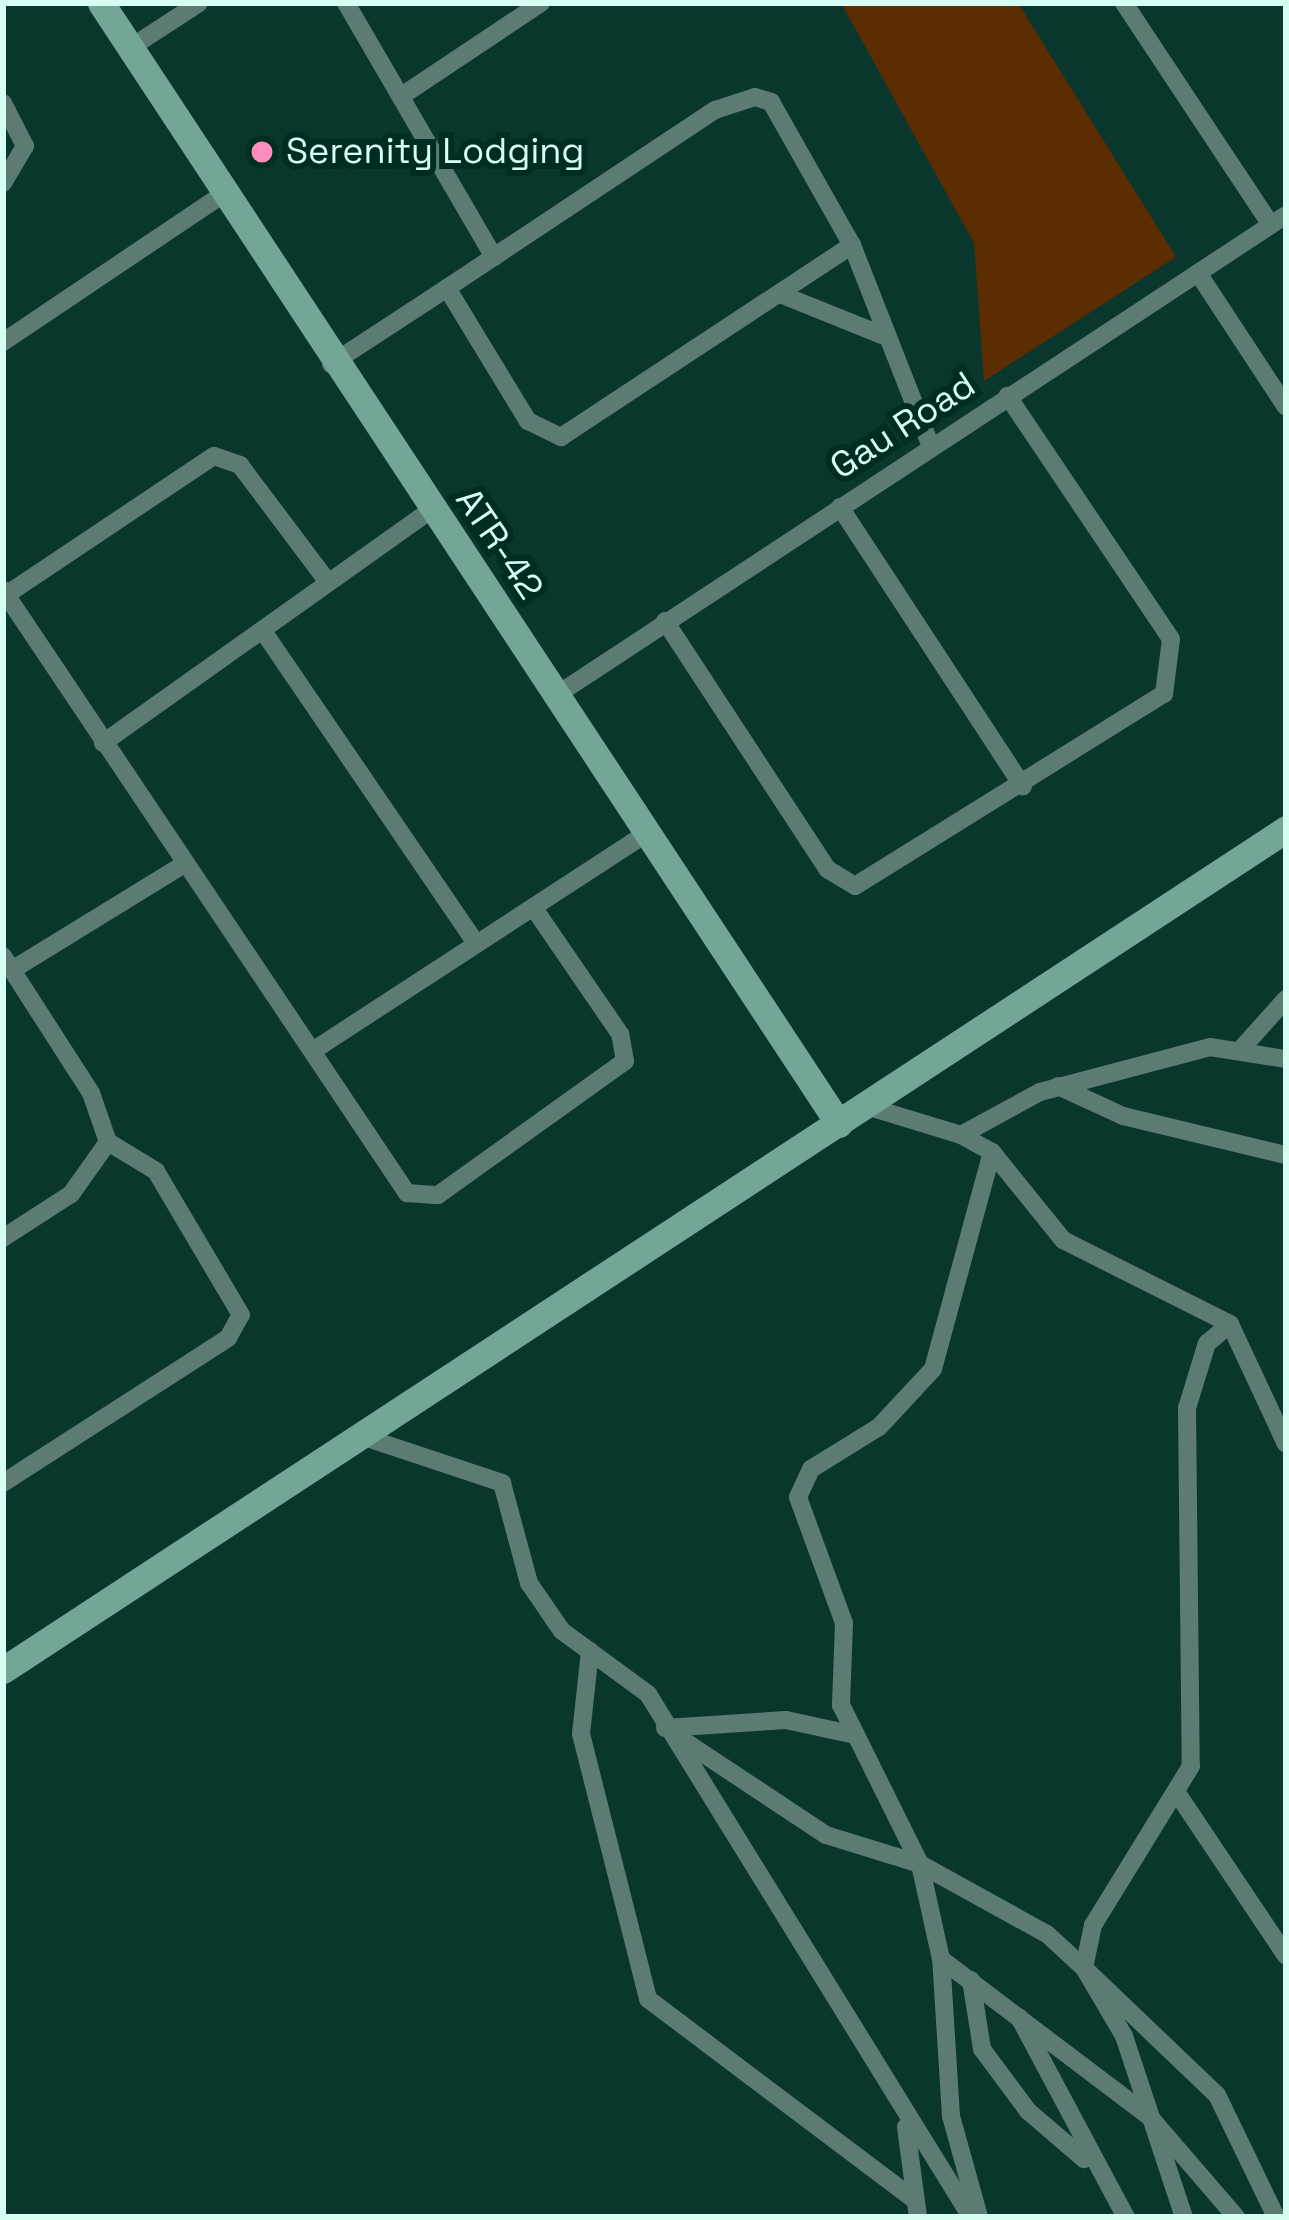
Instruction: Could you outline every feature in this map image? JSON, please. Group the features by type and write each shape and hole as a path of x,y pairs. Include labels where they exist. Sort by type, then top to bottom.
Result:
{"main road":[{"name":"ATR-42","path":"101,3 331,364 558,694 839,1124"},
{"path":"3,1670 1286,829"}],"street":[{"path":"130,48 199,3"},
{"path":"346,3 406,93 494,257"},
{"path":"406,93 541,3"},
{"path":"1124,3 1279,220"},
{"path":"331,364 715,110 755,97 771,102 852,245 883,335 931,444"},
{"path":"3,103 25,146 3,183"},
{"path":"3,342 223,194"},
{"name":"Gau Road","path":"558,694 931,444 1279,220"},
{"path":"446,288 528,421 561,436 852,245"},
{"path":"1198,273 1286,407"},
{"path":"780,294 883,335"},
{"path":"665,622 845,884 871,882 1023,787 1164,694 1175,653 1009,396"},
{"path":"328,582 240,465 214,456 5,593 314,1050 392,1181 438,1195 626,1061 620,1034 533,908"},
{"path":"840,507 1023,787"},
{"path":"103,743 432,508"},
{"path":"263,631 475,942"},
{"path":"314,1050 648,832"},
{"path":"3,1483 228,1338 241,1315 155,1171 107,1142 91,1093 8,963 186,863"},
{"path":"1242,1048 1286,999"},
{"path":"961,1135 1058,1087 1242,1048 1286,1059"},
{"path":"1058,1087 1123,1116 1286,1155"},
{"path":"866,1106 961,1135 992,1152 1063,1240 1230,1324 1286,1444"},
{"path":"3,1238 71,1194 107,1142"},
{"path":"975,2217 951,2116 941,1959 920,1864 851,1734 844,1623 798,1497 811,1469 879,1427 933,1369 992,1152"},
{"path":"1184,2217 1124,2036 1084,1968 1093,1924 1179,1796 1193,1737 1187,1408 1208,1343 1230,1324"},
{"path":"361,1436 491,1471 529,1583 590,1651 648,1694 905,2119 975,2217"},
{"path":"590,1651 581,1734 648,1999 916,2208"},
{"path":"665,1728 786,1720 851,1734"},
{"path":"665,1728 826,1835 920,1864 1047,1934 1217,2095 1276,2217"},
{"path":"1179,1796 1286,1956"},
{"path":"941,1959 1150,2117 1237,2217"},
{"path":"971,1980 982,2049 1028,2111 1092,2166"},
{"path":"1017,2013 1092,2166 1126,2217"},
{"path":"905,2119 916,2208"}],"shaded area":[{"path":"841,3 1018,3 1176,257 984,381 974,243"}],"place":[{"name":"Serenity Lodging","path":"262,152"}]}
